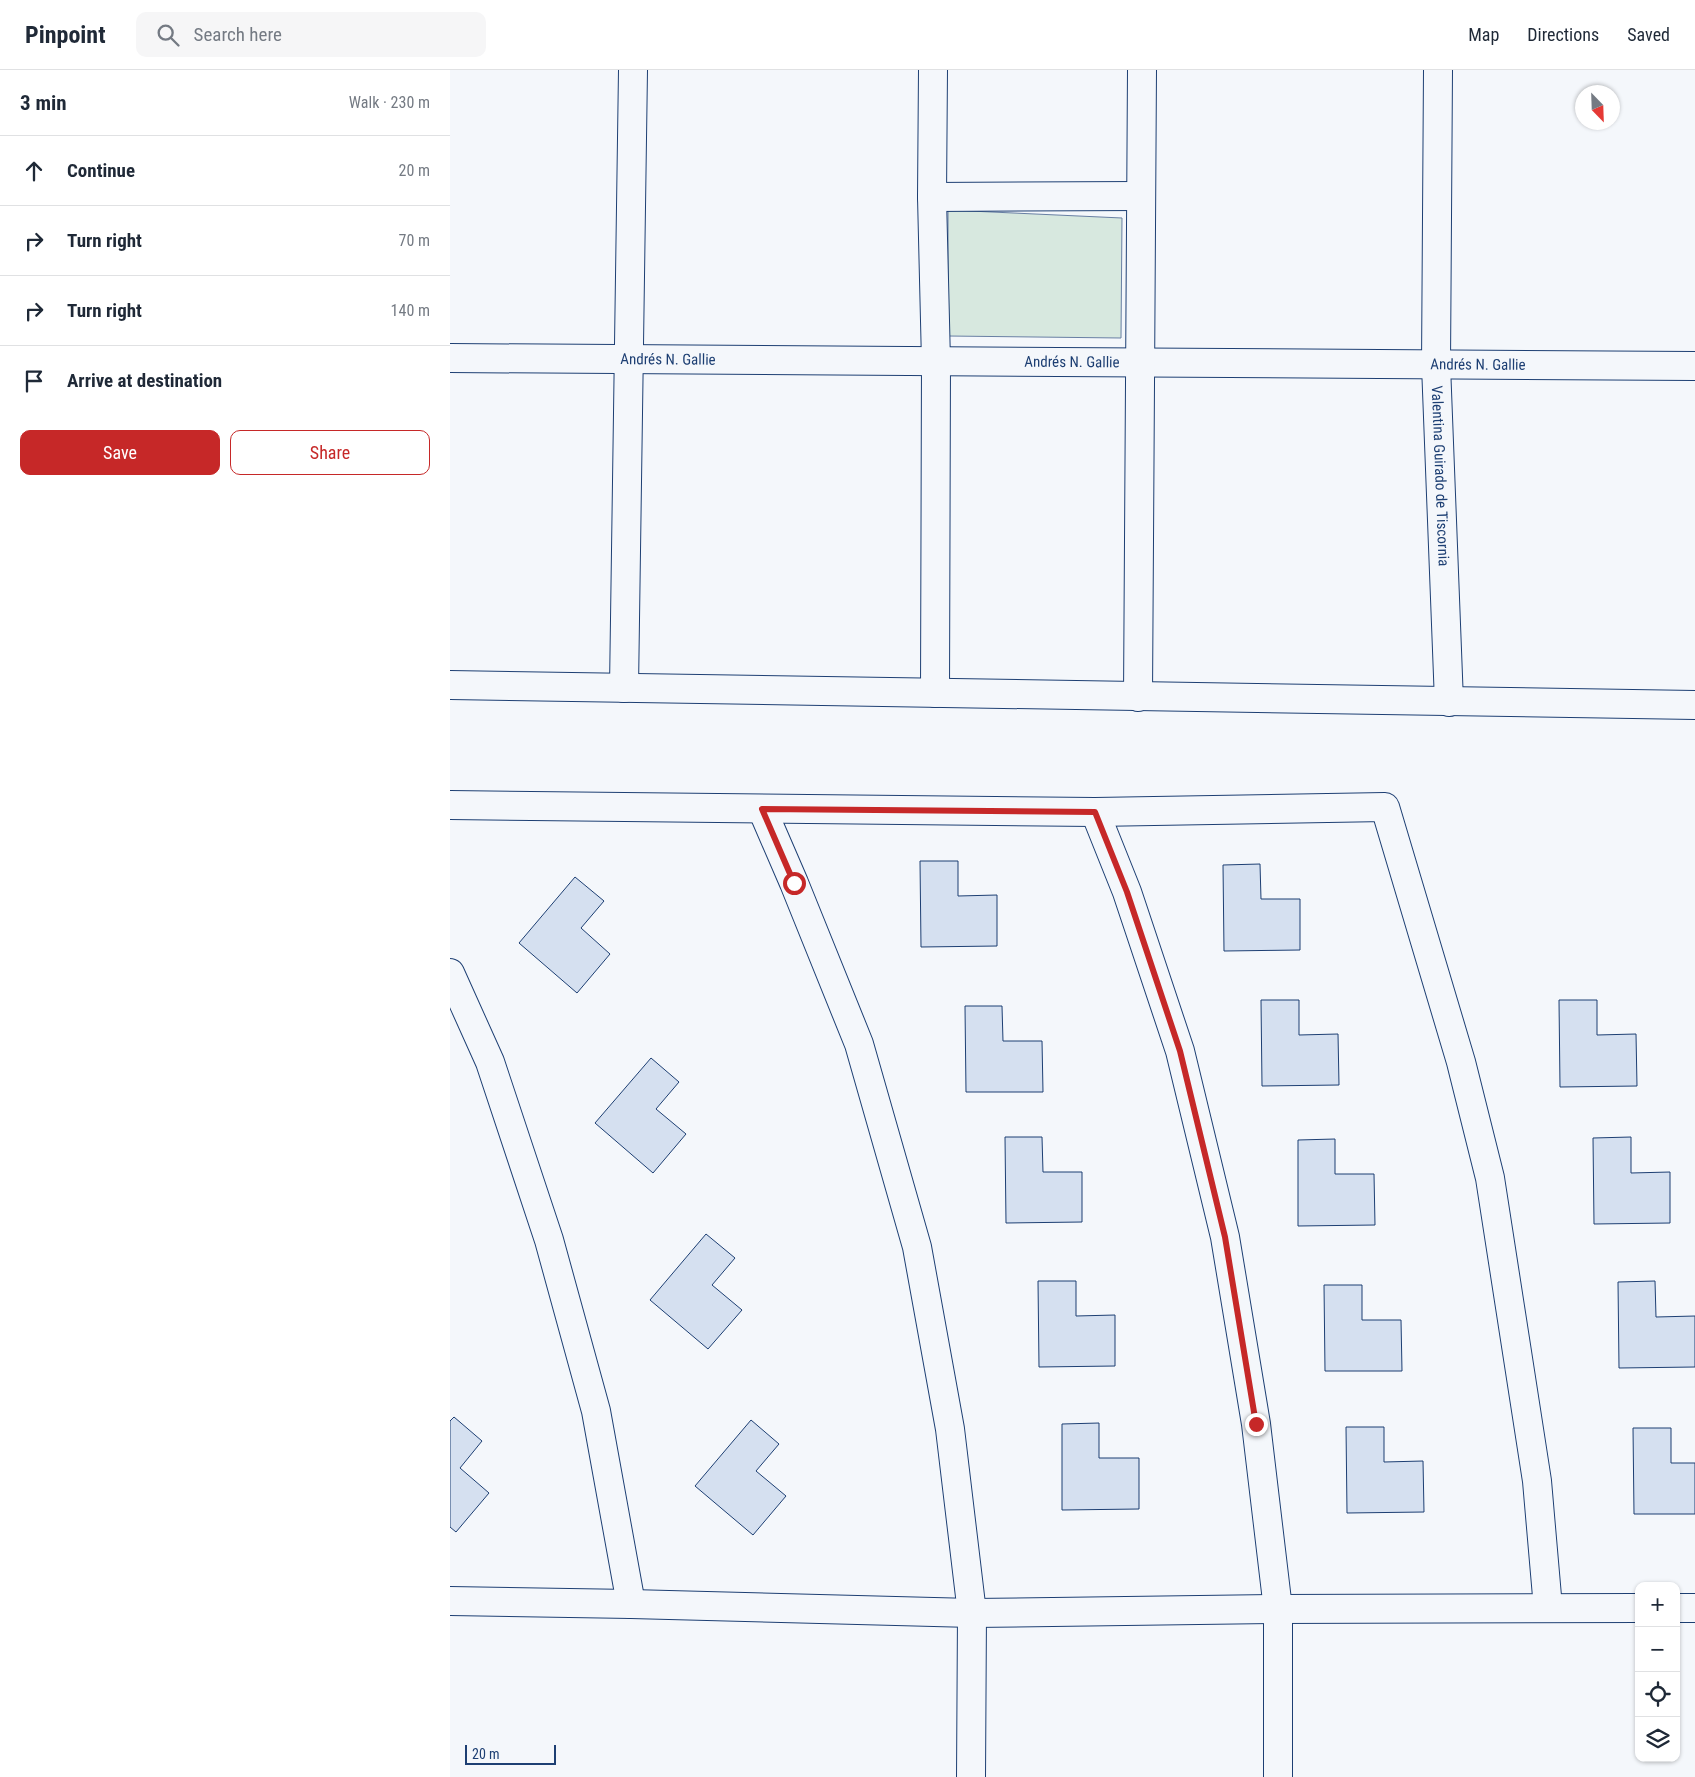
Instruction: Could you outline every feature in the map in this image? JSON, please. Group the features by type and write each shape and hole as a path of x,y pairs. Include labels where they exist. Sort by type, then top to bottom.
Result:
{"street":[{"path":"624,688 633,70"},
{"path":"933,70 932,198 936,362 935,693"},
{"path":"1138,697 1142,70"},
{"name":"Valentina Guirado de Tiscornia","path":"1438,70 1436,365 1449,702"},
{"path":"932,198 1141,196"},
{"name":"Andrés N. Gallie","path":"450,358 1695,366"},
{"path":"450,685 1695,705"},
{"path":"450,805 1095,812 1385,807 1461,1062 1490,1178 1537,1481 1548,1608"},
{"path":"762,809 859,1044 917,1247 950,1428 972,1613 971,1777"},
{"path":"1095,812 1127,892 1180,1051 1225,1237 1256,1424 1278,1609 1278,1777"},
{"path":"450,973 490,1062 549,1240 596,1411 631,1604"},
{"path":"450,1601 972,1613 1278,1609 1635,1608"},
{"path":"1680,1608 1695,1608"}],"shaded area":[{"path":"948,210 1122,218 1121,338 948,336"}],"building":[{"path":"920,861 958,861 958,896 997,895 997,946 921,947"},
{"path":"1260,864 1261,899 1300,899 1300,950 1224,951 1223,865"},
{"path":"575,877 604,901 581,928 610,954 577,993 519,943"},
{"path":"1261,1000 1299,1000 1299,1035 1338,1034 1339,1085 1262,1086"},
{"path":"1559,1000 1597,1000 1597,1035 1636,1034 1637,1086 1560,1087"},
{"path":"965,1006 1002,1006 1003,1041 1042,1041 1043,1092 966,1092"},
{"path":"651,1058 679,1082 656,1109 686,1134 653,1173 595,1123"},
{"path":"1005,1137 1042,1137 1043,1172 1082,1172 1082,1222 1006,1223"},
{"path":"1631,1137 1631,1173 1670,1172 1670,1223 1594,1224 1593,1138"},
{"path":"1335,1139 1335,1174 1374,1174 1375,1225 1298,1226 1298,1140"},
{"path":"706,1234 735,1258 712,1285 742,1310 708,1349 650,1300"},
{"path":"1038,1281 1076,1281 1076,1316 1115,1315 1115,1366 1039,1367"},
{"path":"1655,1281 1656,1317 1695,1316 1695,1367 1619,1368 1618,1282"},
{"path":"1324,1285 1362,1285 1362,1320 1401,1320 1402,1371 1325,1371"},
{"path":"454,1417 482,1441 460,1468 489,1493 456,1532 450,1527 450,1421"},
{"path":"751,1420 779,1444 756,1471 786,1496 753,1535 695,1486"},
{"path":"1099,1423 1099,1458 1139,1458 1139,1509 1062,1510 1062,1424"},
{"path":"1346,1427 1384,1427 1384,1462 1423,1461 1424,1512 1347,1513"},
{"path":"1633,1428 1671,1428 1671,1463 1695,1463 1695,1514 1634,1514"}],"route":[{"path":"794,883 762,809 1095,812 1127,892 1180,1051 1225,1237 1256,1424"}]}
